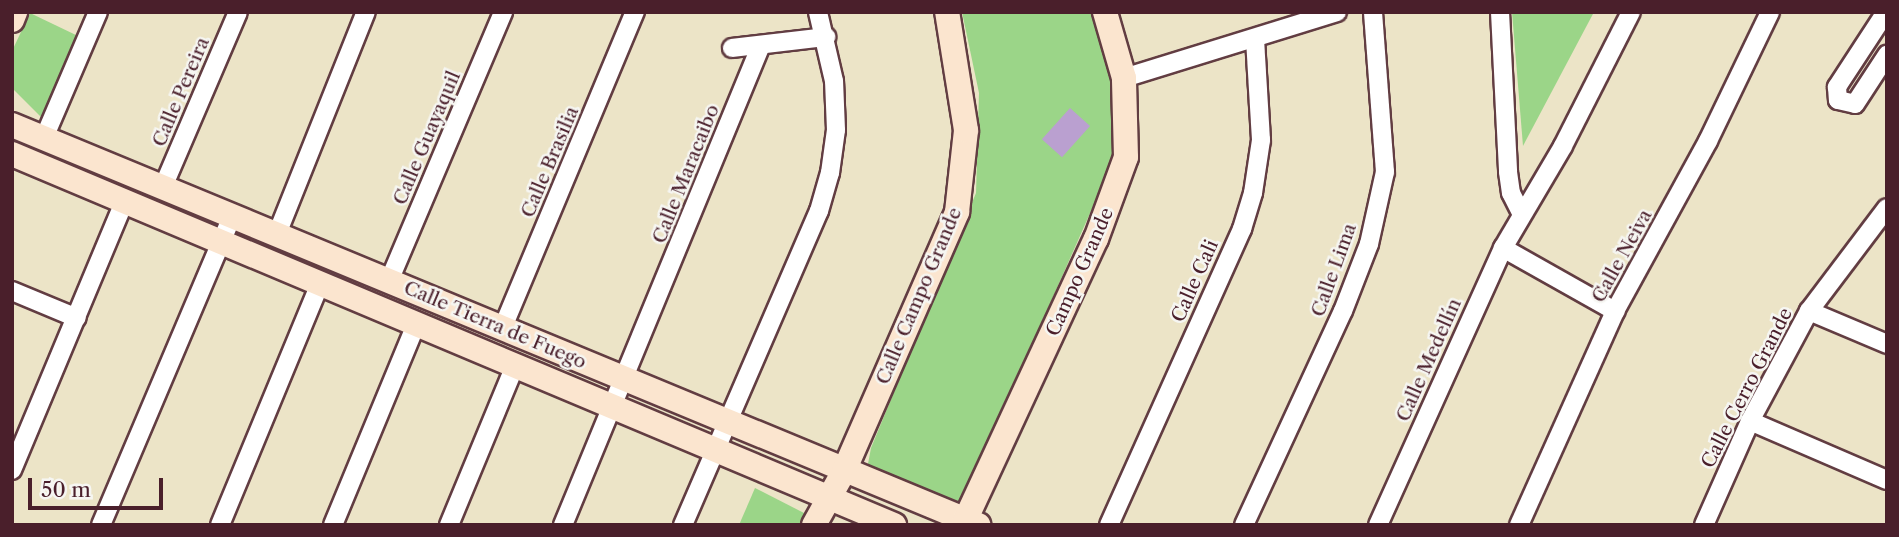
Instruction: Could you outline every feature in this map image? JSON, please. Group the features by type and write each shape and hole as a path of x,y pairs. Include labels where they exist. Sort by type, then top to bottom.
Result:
{"street":[{"path":"12,20 15,12"},
{"path":"44,138 98,12"},
{"name":"Calle Pereira","path":"163,187 238,12"},
{"path":"277,234 366,12"},
{"name":"Calle Guayaquil","path":"389,281 503,12"},
{"name":"Calle Brasilia","path":"503,327 635,12"},
{"path":"683,525 731,422 819,211 830,173 836,130 826,37 818,12"},
{"name":"Calle Campo Grande","path":"814,525 844,471 957,212 966,130 947,12"},
{"name":"Campo Grande","path":"969,523 1114,195 1126,157 1124,78 1105,12"},
{"path":"1124,78 1255,40 1337,12"},
{"name":"Calle Lima","path":"1244,525 1343,311 1369,244 1385,172 1373,12"},
{"path":"1500,12 1508,172 1511,193 1521,213"},
{"name":"Calle Medellín","path":"1378,525 1503,248 1521,213 1563,146 1631,12"},
{"name":"Calle Neiva","path":"1519,525 1615,311 1708,141 1770,12"},
{"path":"1884,64 1858,100 1845,105 1836,97 1837,87 1886,12"},
{"path":"732,48 826,37"},
{"name":"Calle Cali","path":"1109,525 1242,229 1253,193 1261,140 1255,40"},
{"name":"Calle Maracaibo","path":"564,525 761,45"},
{"name":"Calle Tierra de Fuego","path":"12,125 969,523"},
{"name":"Calle Tierra de Fuego","path":"12,154 612,409 894,525"},
{"path":"12,470 124,202"},
{"name":"Calle Cerro Grande","path":"1704,525 1750,422 1809,311 1887,208"},
{"path":"101,525 232,216"},
{"path":"1503,248 1615,311"},
{"path":"220,525 320,284"},
{"path":"12,291 77,318"},
{"path":"1809,311 1887,344"},
{"path":"333,525 416,325"},
{"path":"449,525 515,366"},
{"path":"1750,422 1887,480"}],"green space":[{"path":"962,12 1095,12 1114,76 1114,159 964,498 957,503 867,469 871,448 976,193 979,93"},
{"path":"1512,12 1594,12 1523,146"},
{"path":"30,13 78,36 42,118 12,88 12,51"},
{"path":"755,488 806,514 800,525 739,525"}],"building":[{"path":"1070,108 1090,126 1062,157 1042,139"}]}
